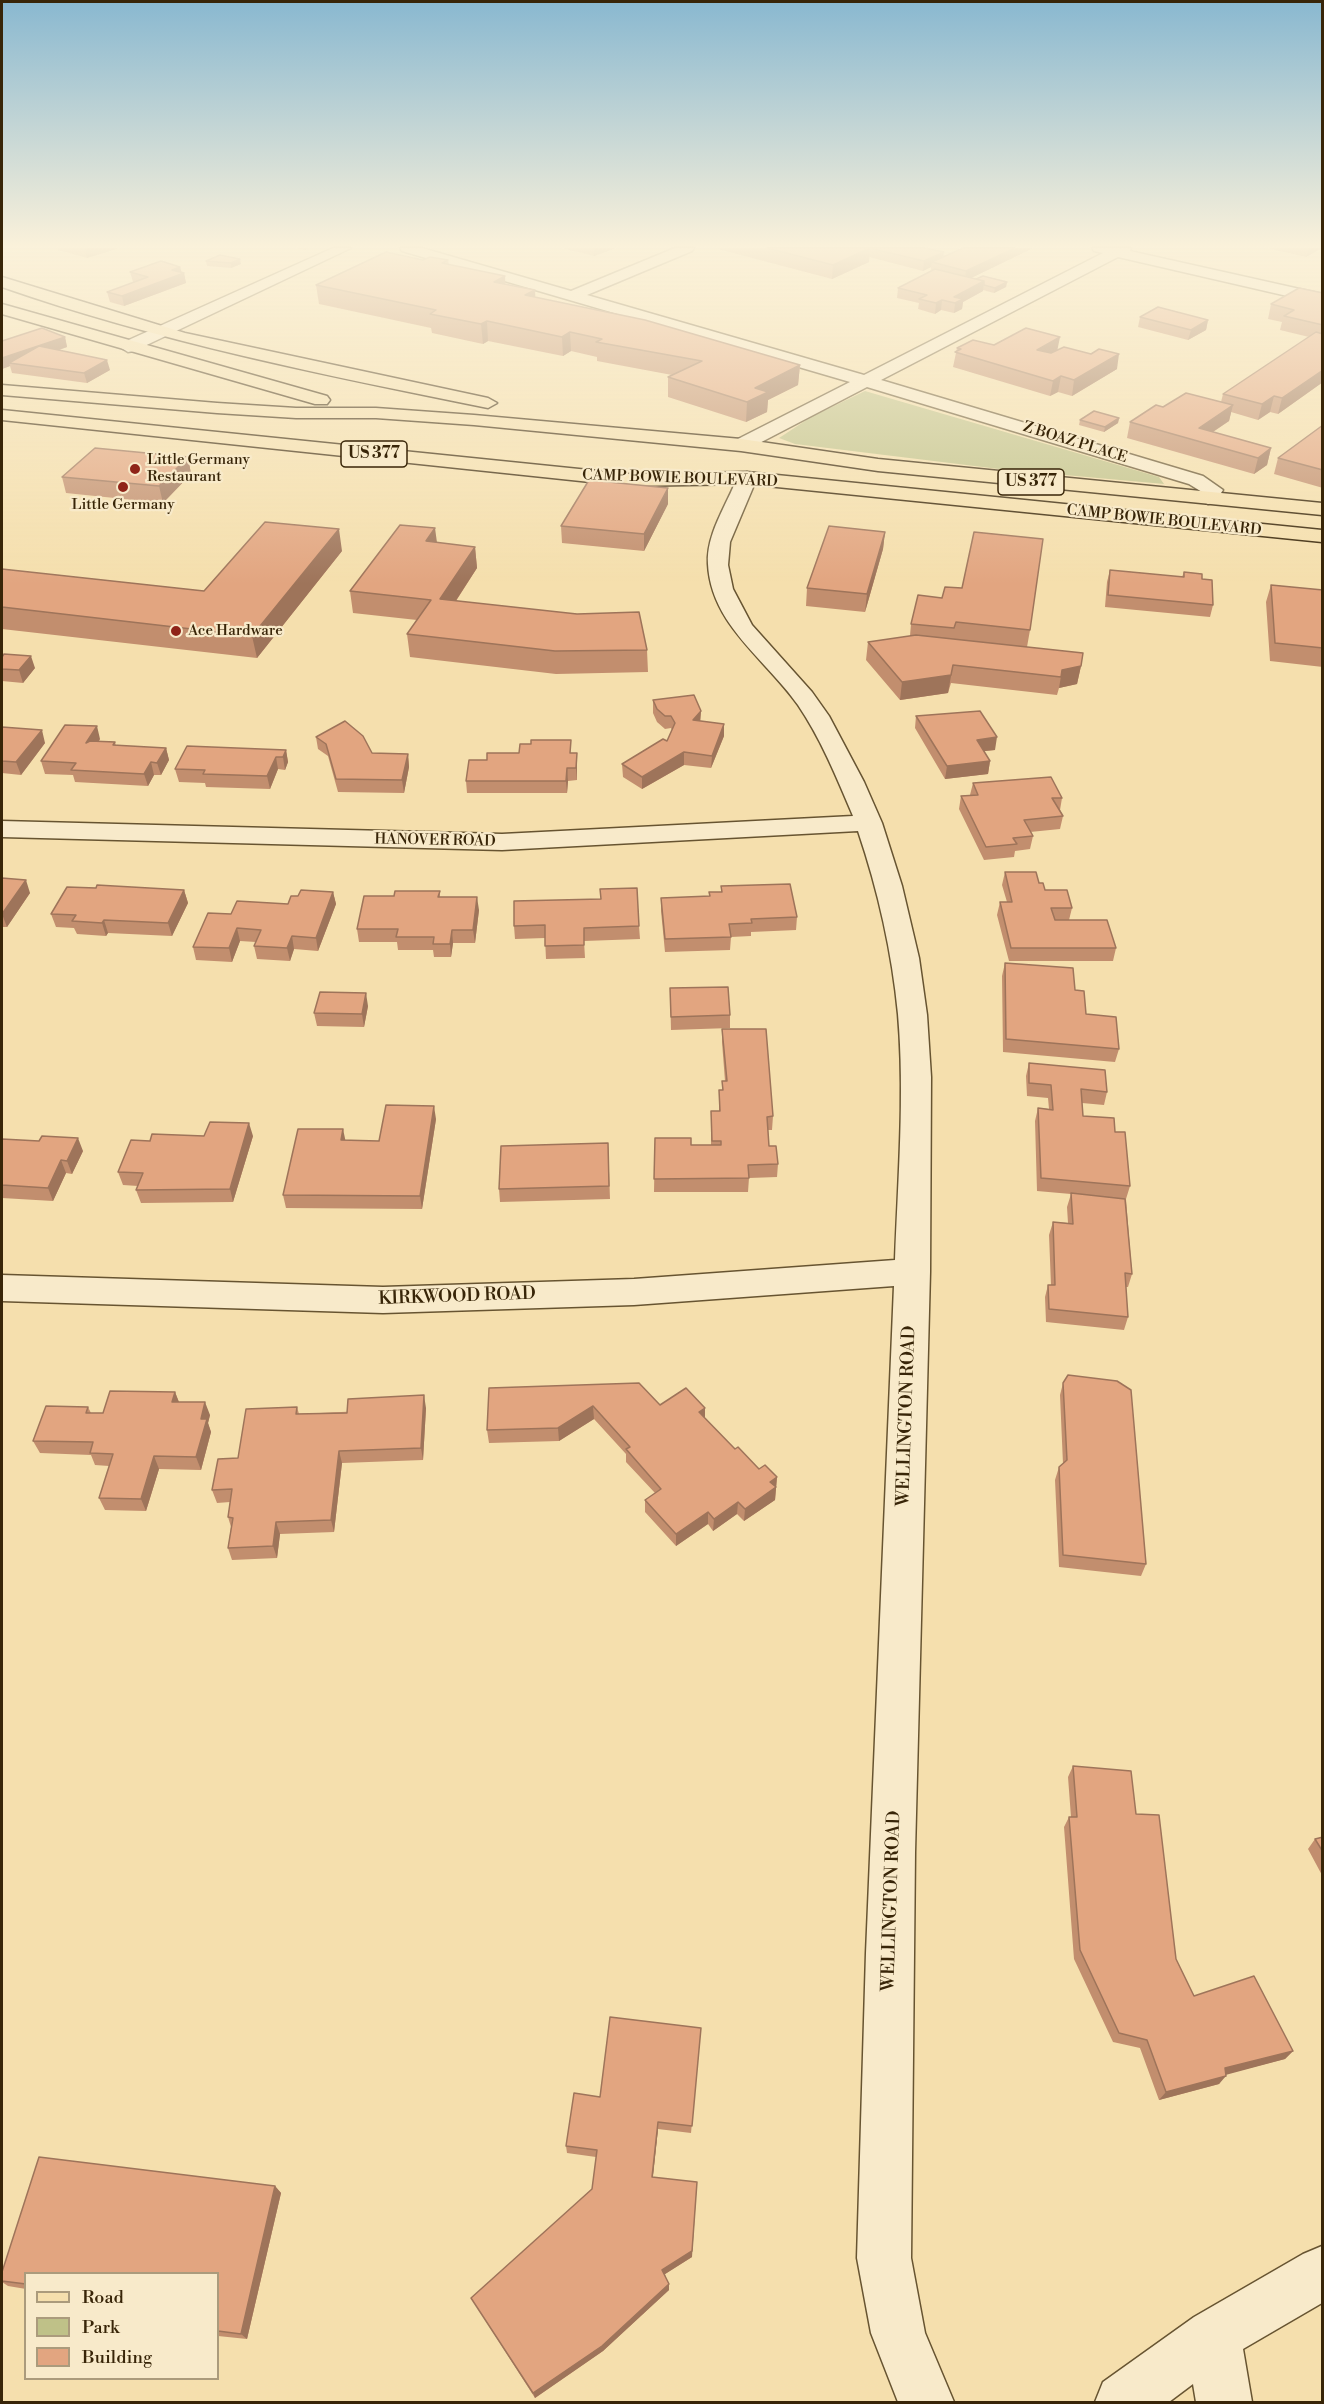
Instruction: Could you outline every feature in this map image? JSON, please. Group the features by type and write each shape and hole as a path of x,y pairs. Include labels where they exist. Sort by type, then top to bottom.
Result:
{"main road":[{"path":"179,360 346,407 492,440"},
{"path":"284,360 373,381 553,416 744,462 759,473 1052,484"},
{"name":"CAMP BOWIE BOULEVARD","path":"2,390 111,401 285,412 376,413 744,462 975,502 1316,536"},
{"name":"CAMP BOWIE BOULEVARD","path":"2,415 628,480 744,462 879,465 1052,484 1323,509"},
{"path":"578,456 744,462"},
{"path":"975,502 997,498 1026,499 1176,511 1191,508 1208,498 1230,512 1316,536"}],"street":[{"name":"Z BOAZ PLACE","path":"794,360 1196,480 1213,490 1208,498"},
{"path":"744,462 866,381 906,360"},
{"name":"WELLINGTON ROAD","path":"744,462 719,541 718,568 734,615 766,658 809,703 869,823 900,930 911,999 915,1085 913,1272 894,1858 885,2258 898,2333 926,2403"},
{"name":"HANOVER ROAD","path":"2,829 46,832 224,834 354,840 502,842 869,823"},
{"name":"KIRKWOOD ROAD","path":"2,1288 382,1300 634,1292 913,1272"},
{"path":"1123,2403 1213,2336 1323,2273"},
{"path":"1213,2336 1224,2403"}],"green space":[{"path":"865,391 1159,477 1164,484 999,469 795,444 779,438 811,417"}],"building":[{"path":"14,360 107,360 84,373 9,363"},
{"path":"697,360 783,360 800,365 755,388 768,392 747,402 668,377 702,361"},
{"path":"983,360 1108,360 1074,380 1061,376 1053,381"},
{"path":"1274,360 1323,360 1323,370 1282,398 1274,396 1262,404 1223,394"},
{"path":"1186,393 1233,405 1199,428 1271,448 1258,458 1130,422 1156,405 1163,407"},
{"path":"1094,411 1119,418 1105,427 1080,420"},
{"path":"1323,425 1323,470 1278,458"},
{"path":"95,448 188,457 159,486 62,477"},
{"path":"589,480 668,488 644,534 561,526"},
{"path":"265,522 339,529 252,636 2,607 2,569 204,591"},
{"path":"400,525 435,528 426,541 475,547 440,599 577,614 639,612 647,650 555,651 407,634 431,600 350,591"},
{"path":"829,526 885,532 867,594 807,588"},
{"path":"974,532 1043,539 1030,630 956,622 954,628 911,624 918,595 942,598 945,587 962,588"},
{"path":"1110,570 1184,577 1184,572 1202,574 1202,579 1212,580 1213,605 1108,595"},
{"path":"1271,585 1323,590 1323,648 1275,643"},
{"path":"916,635 1083,653 1081,666 1062,670 1061,677 953,665 951,675 902,682 868,642"},
{"path":"4,654 31,656 19,670 2,669"},
{"path":"694,695 701,711 693,720 724,724 712,756 684,752 642,777 622,764 663,739 667,741 675,723 671,716 665,716 657,709 653,700"},
{"path":"980,711 997,737 977,740 990,761 947,766 916,716"},
{"path":"345,721 363,736 372,753 408,754 402,780 336,779 326,744 316,737"},
{"path":"65,725 97,726 86,743 90,741 115,742 113,745 166,748 157,763 151,762 144,774 71,770 76,763 41,761"},
{"path":"2,727 42,730 16,762 2,761"},
{"path":"531,740 571,740 570,753 577,753 576,768 567,768 566,781 466,781 469,760 487,760 487,753 519,753 520,744 531,744"},
{"path":"187,746 286,750 283,757 276,757 267,776 203,774 205,770 175,769"},
{"path":"1051,777 1062,798 1052,798 1063,816 1024,820 1033,836 1013,838 1017,844 986,847 961,796 978,795 973,783"},
{"path":"1005,872 1036,872 1039,883 1043,883 1045,890 1067,890 1072,908 1051,908 1055,920 1107,920 1116,948 1011,948 1000,902 1012,902"},
{"path":"2,878 26,880 2,914"},
{"path":"790,884 797,917 751,919 752,923 729,924 731,937 665,939 661,898 710,896 709,892 722,892 721,886"},
{"path":"97,885 184,890 168,923 72,921 76,915 51,914 67,887 96,888"},
{"path":"637,888 639,926 584,928 584,945 545,946 545,925 514,926 514,901 601,899 600,889"},
{"path":"301,890 333,892 316,938 292,936 287,948 254,946 261,930 237,928 229,948 193,947 208,913 231,914 237,901 288,904 291,896 298,896"},
{"path":"395,891 440,891 438,897 477,897 473,930 452,930 450,944 433,944 434,937 396,937 398,929 357,929 364,896 394,896"},
{"path":"1005,963 1073,968 1075,990 1084,991 1086,1014 1116,1017 1119,1049 1006,1039"},
{"path":"728,987 730,1015 671,1017 670,988"},
{"path":"320,992 366,993 362,1014 314,1013"},
{"path":"722,1029 766,1029 773,1116 767,1117 769,1146 776,1146 778,1164 748,1165 749,1178 654,1179 655,1138 691,1138 691,1145 721,1145 721,1141 712,1141 711,1111 720,1111 719,1090 723,1090 722,1081 727,1081"},
{"path":"1029,1063 1105,1070 1107,1092 1081,1089 1083,1116 1114,1118 1115,1132 1125,1132 1130,1186 1041,1178 1038,1108 1053,1110 1051,1085 1029,1083"},
{"path":"386,1105 434,1106 420,1196 283,1195 298,1129 343,1129 341,1140 379,1141"},
{"path":"210,1122 249,1123 230,1189 136,1190 143,1173 118,1172 131,1140 150,1141 152,1134 204,1136"},
{"path":"42,1136 78,1138 67,1161 61,1160 48,1188 2,1185 2,1139 39,1141"},
{"path":"608,1143 609,1186 499,1189 501,1146"},
{"path":"1071,1193 1125,1199 1132,1274 1125,1273 1128,1317 1049,1309 1048,1285 1055,1285 1053,1222 1073,1224"},
{"path":"1068,1375 1117,1381 1131,1390 1146,1564 1063,1555 1059,1467 1067,1460 1063,1383"},
{"path":"639,1383 660,1405 686,1388 705,1408 699,1412 735,1449 738,1447 759,1469 765,1465 777,1477 770,1482 776,1487 745,1509 738,1502 714,1519 708,1512 676,1534 645,1500 661,1489 626,1449 630,1447 593,1406 558,1428 487,1430 489,1388"},
{"path":"110,1391 175,1392 172,1402 205,1402 201,1419 207,1419 196,1457 154,1456 141,1499 99,1498 113,1454 90,1453 93,1442 33,1441 46,1406 88,1407 86,1413 103,1413"},
{"path":"424,1395 421,1448 339,1451 331,1520 276,1522 273,1546 228,1548 233,1518 228,1517 232,1489 212,1490 218,1459 238,1458 246,1409 297,1407 296,1414 347,1413 348,1399"},
{"path":"1073,1766 1131,1771 1136,1814 1159,1815 1176,1959 1194,1996 1254,1976 1293,2051 1225,2068 1226,2076 1166,2092 1147,2040 1119,2033 1080,1950 1069,1817 1077,1817"},
{"path":"1323,1837 1323,1852 1315,1839"},
{"path":"610,2017 701,2028 692,2126 658,2122 652,2177 697,2182 692,2251 662,2270 669,2284 602,2346 533,2393 471,2298 592,2189 597,2150 566,2146 574,2093 600,2097"},
{"path":"39,2157 275,2186 241,2334 219,2331 219,2272 24,2272 24,2284 2,2281 2,2272"}],"place":[{"name":"Little Germany Restaurant","path":"135,469"},
{"name":"Little Germany","path":"123,487"},
{"name":"Ace Hardware","path":"176,631"}]}
